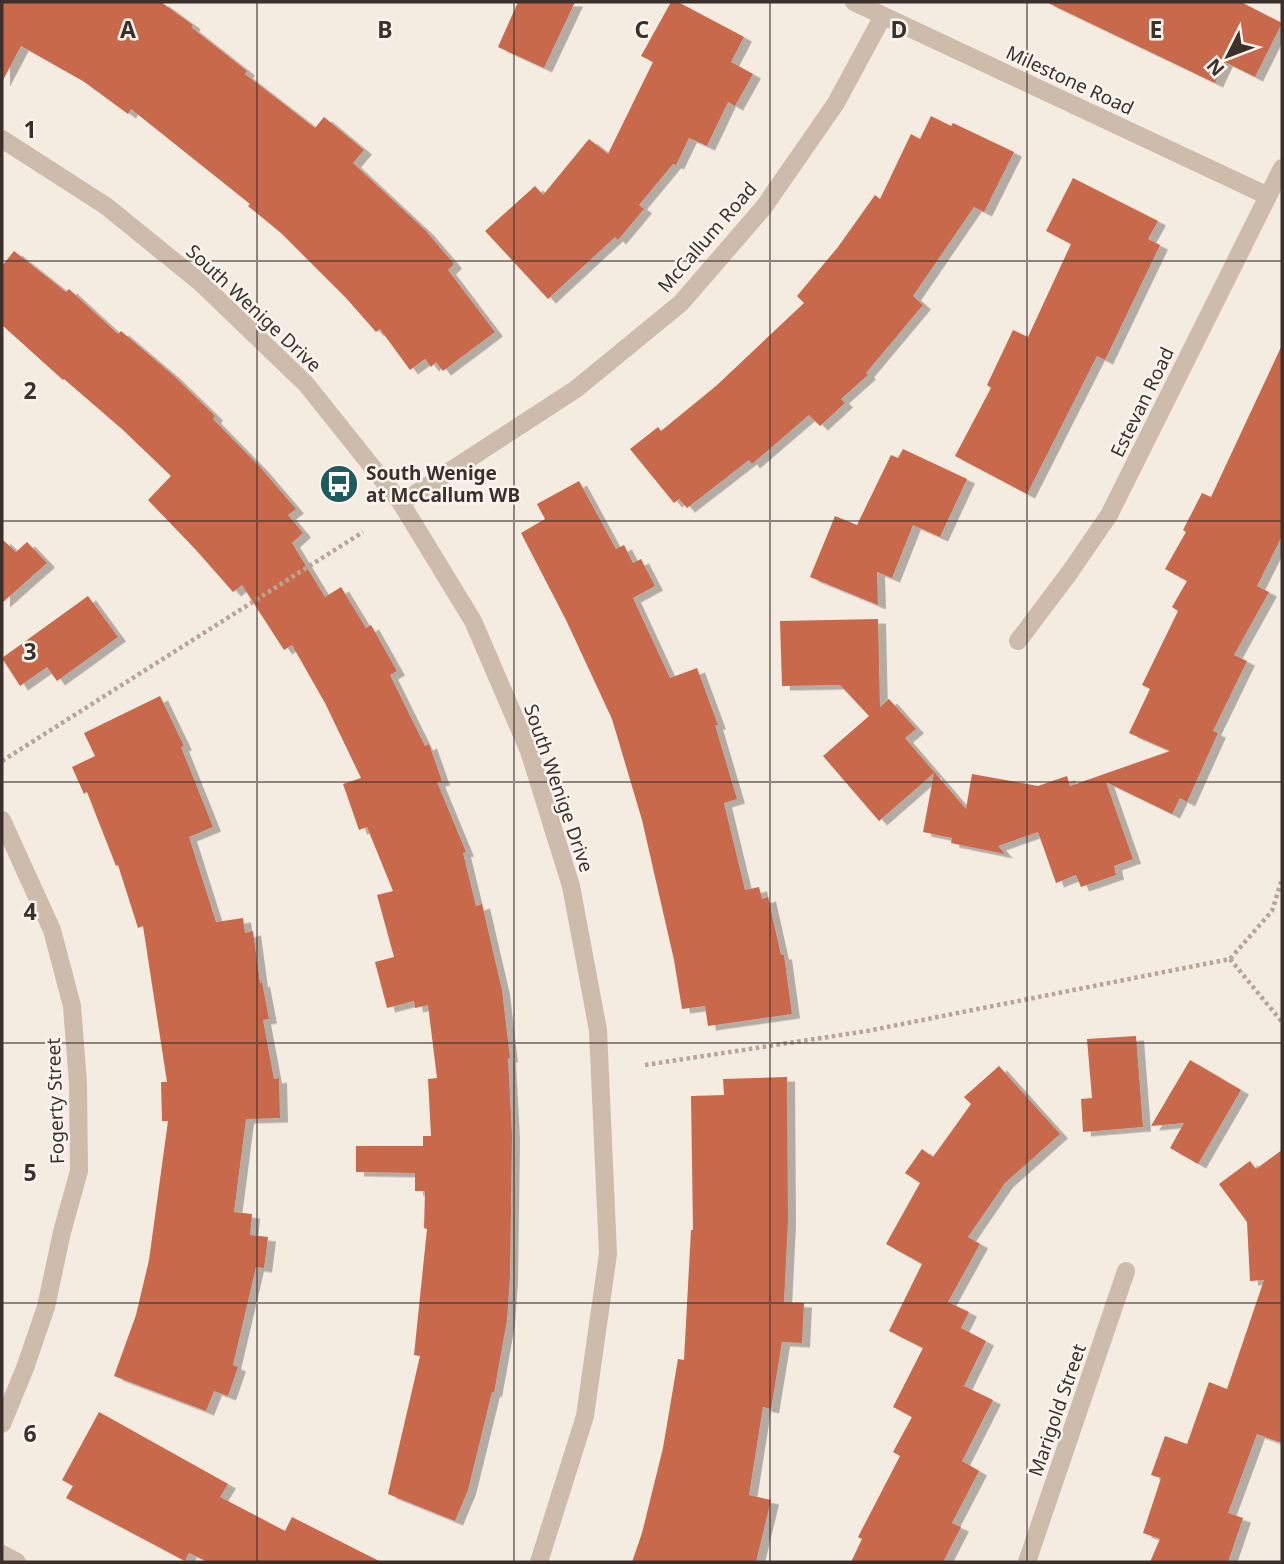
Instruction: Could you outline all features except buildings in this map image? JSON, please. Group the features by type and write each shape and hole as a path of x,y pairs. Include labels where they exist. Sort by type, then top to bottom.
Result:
{"street":[{"name":"Milestone Road","path":"854,2 1268,196"},
{"name":"McCallum Road","path":"401,503 576,388 681,303 764,207 836,103 883,16"},
{"name":"South Wenige Drive","path":"2,139 106,206 201,283 306,384 401,503 472,621 529,751 571,886 598,1030 608,1254 586,1416 539,1562"},
{"name":"Estevan Road","path":"1018,641 1110,515 1282,168"},
{"name":"Fogerty Street","path":"2,820 52,930 72,1006 78,1083 79,1171 62,1232 46,1307 2,1424"},
{"name":"Marigold Street","path":"1027,1562 1126,1271"},
{"path":"2,1554 17,1562"}],"path":[{"path":"2,761 363,532"},
{"path":"645,1065 867,1031 1230,959 1272,911 1282,879"},
{"path":"1230,959 1282,1022"}],"place":[{"name":"South Wenige at McCallum WB","path":"339,484"}]}
